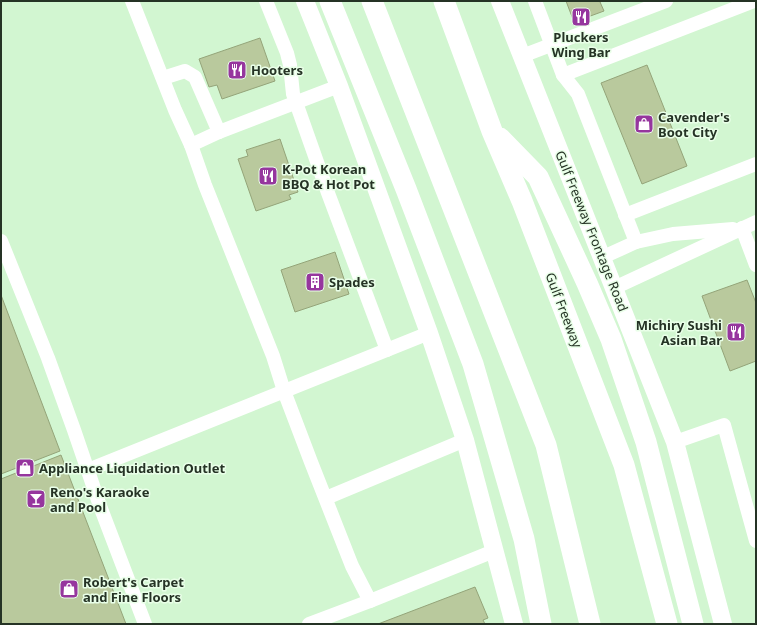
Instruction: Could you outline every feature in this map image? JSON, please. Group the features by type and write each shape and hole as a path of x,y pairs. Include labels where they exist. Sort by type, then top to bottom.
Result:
{"highway":[{"path":"330,1 406,189 473,364 524,539 541,624"},
{"path":"372,1 546,445 590,624"},
{"name":"Gulf Freeway","path":"444,1 492,131 522,201 624,465 667,624"},
{"path":"492,131 538,177 611,339 646,442 693,624"}],"main road":[{"path":"305,1 339,86 429,333 465,440 514,624"},
{"name":"Gulf Freeway Frontage Road","path":"500,1 676,442 723,624"}],"street":[{"path":"132,1 191,144 205,185 273,356 284,391 352,566 370,601"},
{"path":"266,1 287,53 290,65 293,94 296,103 387,350"},
{"path":"535,1 564,76 578,94 636,242"},
{"path":"522,56 666,1"},
{"path":"564,76 754,1"},
{"path":"163,78 185,71 195,77 219,132"},
{"path":"191,144 339,86"},
{"path":"625,215 756,164"},
{"path":"614,288 756,222"},
{"path":"603,257 636,242 673,234 742,228"},
{"path":"742,228 756,265"},
{"path":"1,241 48,358 100,506 144,624"},
{"path":"88,470 429,333"},
{"path":"676,442 724,425 756,541"},
{"path":"326,498 465,440"},
{"path":"309,624 370,601 494,550"}],"building":[{"name":"Pluckers Wing Bar","path":"566,1 603,1 600,2 604,11 574,22"},
{"name":"Hooters","path":"260,38 275,81 222,99 217,85 209,87 199,59"},
{"name":"Cavender's Boot City","path":"647,65 687,166 642,184 601,83"},
{"name":"K-Pot Korean BBQ & Hot Pot","path":"280,139 298,192 289,195 291,199 256,211 238,159 248,156 246,150"},
{"name":"Spades","path":"335,252 349,294 295,312 281,270"},
{"name":"Michiry Sushi Asian Bar","path":"747,280 756,303 756,361 730,371 702,296"},
{"path":"1,295 60,451 1,474"},
{"path":"61,455 126,624 1,624 1,479"},
{"path":"475,587 488,618 483,620 485,624 378,624"}],"place":[{"name":"Pluckers Wing Bar","path":"581,17"},
{"name":"Hooters","path":"237,70"},
{"name":"Cavender's Boot City","path":"644,124"},
{"name":"K-Pot Korean BBQ & Hot Pot","path":"268,176"},
{"name":"Spades","path":"315,282"},
{"name":"Michiry Sushi Asian Bar","path":"736,332"},
{"name":"Appliance Liquidation Outlet","path":"25,468"},
{"name":"Reno's Karaoke and Pool","path":"36,499"},
{"name":"Robert's Carpet and Fine Floors","path":"69,589"}]}
